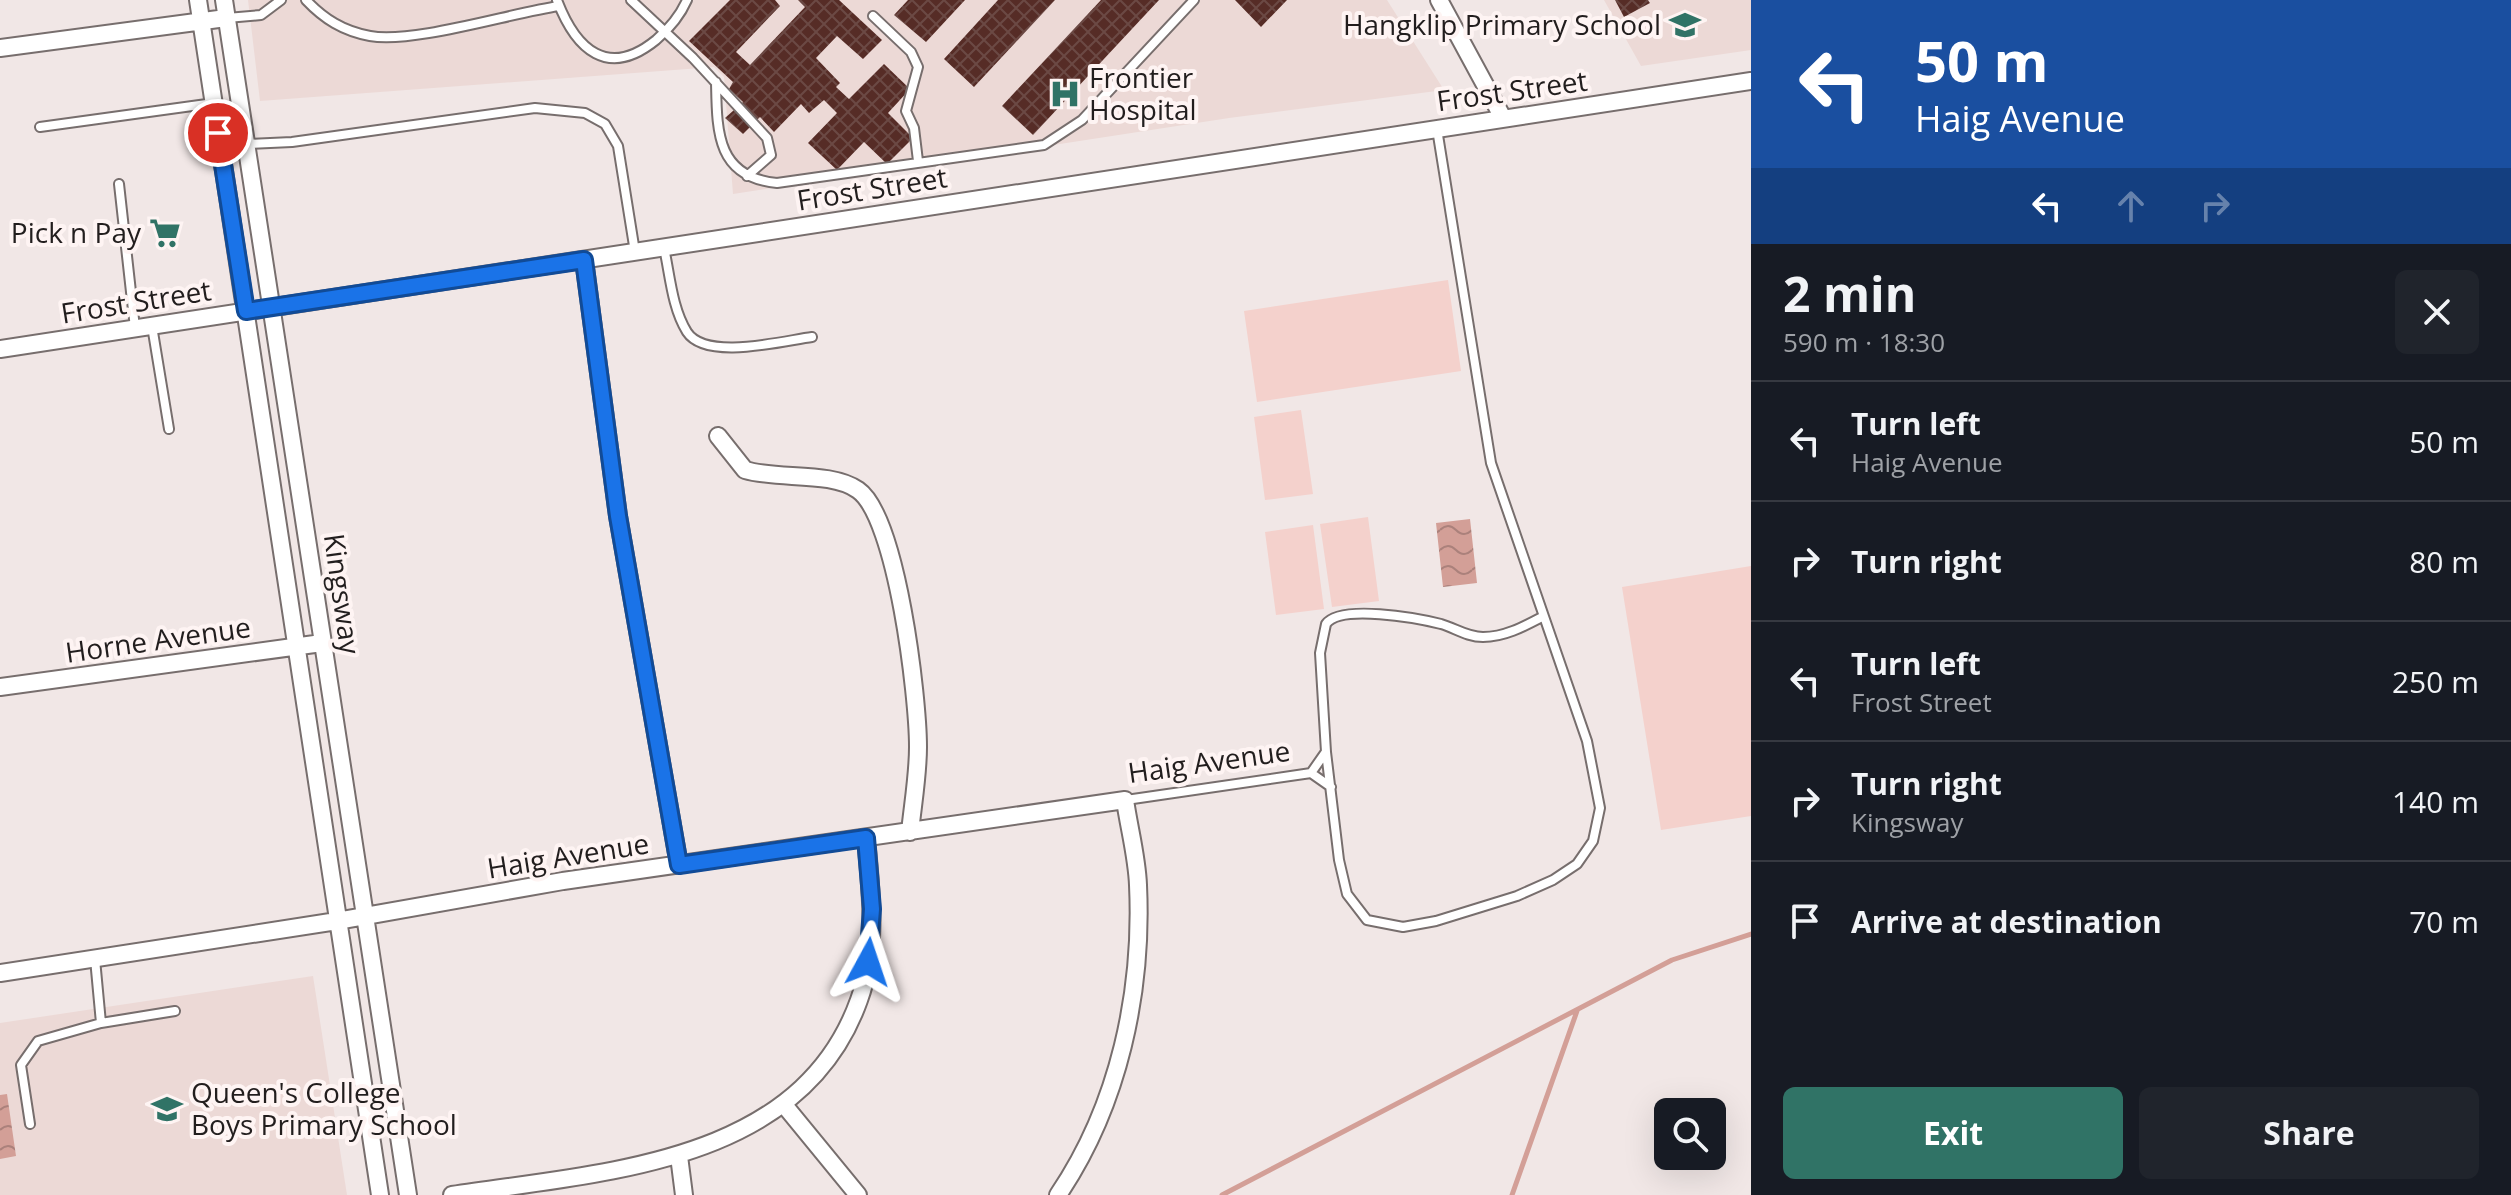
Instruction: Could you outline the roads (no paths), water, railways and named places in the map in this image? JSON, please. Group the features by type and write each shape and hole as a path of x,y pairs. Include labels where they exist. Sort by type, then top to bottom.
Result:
{"street":[{"name":"Kingsway","path":"198,0 380,1195"},
{"name":"Kingsway","path":"224,0 408,1195"},
{"path":"1439,0 1503,118"},
{"path":"0,48 226,18"},
{"name":"Frost Street","path":"0,349 1751,81"},
{"path":"584,260 618,516 679,865"},
{"path":"718,436 745,470 844,482 863,494 879,517 903,621 916,705 917,758 910,832"},
{"name":"Horne Avenue","path":"0,687 322,643"},
{"path":"1058,1195 1088,1144 1111,1084 1125,1042 1136,978 1138,882 1125,800"},
{"name":"Haig Avenue","path":"0,973 679,865 1125,800"},
{"path":"452,1195 542,1188 679,1156 785,1106 822,1069 860,999 868,962 872,909 866,838"},
{"path":"785,1106 858,1195"},
{"path":"679,1156 684,1195"}],"lane":[{"path":"226,18 261,15 281,0"},
{"path":"306,0 325,19 372,37 419,33 558,3 571,30 603,57 627,59 666,31 687,0"},
{"path":"522,0 525,11"},
{"path":"631,0 666,31 758,125 770,146 766,163 747,176"},
{"path":"716,82 718,138 730,159 747,176 777,183 918,161 1023,151 1063,135 1082,120 1194,0"},
{"path":"873,16 911,52 918,67 906,111 914,128 918,161"},
{"path":"40,127 214,103"},
{"path":"247,144 535,108 585,113 605,124 618,146 635,252"},
{"path":"1436,127 1491,463 1596,774 1600,808 1593,841 1577,864 1517,896 1436,921 1403,927 1382,926 1367,920 1347,894 1326,752 1320,653 1330,619 1357,612 1435,623 1480,637 1501,635 1542,617"},
{"path":"119,184 144,327 169,429"},
{"path":"664,248 679,315 689,335 706,347 728,348 812,337"},
{"path":"1311,773 1326,752"},
{"name":"Haig Avenue","path":"1125,800 1311,773 1331,787"},
{"path":"95,958 101,1023"},
{"path":"30,1124 21,1065 30,1047 54,1035 101,1023 175,1011"}],"water":[{"path":"1470,519 1477,583 1443,587 1436,523"},
{"path":"7,1094 16,1156 0,1159 0,1095"}],"waterway":[{"path":"1222,1195 1672,960 1751,934"},
{"path":"1512,1195 1577,1011"}],"place":[{"name":"Hangklip Primary School","path":"1685,25"},
{"name":"Frontier Hospital","path":"1065,94"},
{"name":"Pick n Pay","path":"165,233"},
{"name":"Queen's College Boys Primary School","path":"167,1109"}]}
